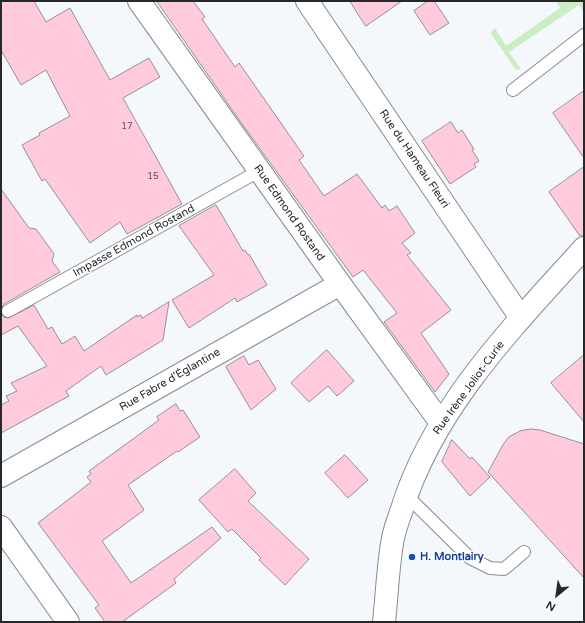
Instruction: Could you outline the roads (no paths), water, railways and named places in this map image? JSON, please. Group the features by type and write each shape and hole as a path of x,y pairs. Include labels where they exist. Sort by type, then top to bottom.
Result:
{"street":[{"name":"Rue Edmond Rostand","path":"139,1 259,171 441,423"},
{"name":"Rue du Hameau Fleuri","path":"307,1 521,318"},
{"name":"Rue Irène Joliot-Curie","path":"384,622 393,537 406,495 421,460 441,423 478,372 521,318 584,248"},
{"name":"Rue Fabre d'Églantine","path":"1,476 340,284"},
{"path":"1,527 68,622"}],"lane":[{"path":"513,90 584,35"},
{"name":"Impasse Edmond Rostand","path":"8,311 259,171"},
{"path":"406,495 470,558 490,568 504,569 524,552"}],"place":[{"name":"H. Montlairy","path":"412,557"}]}
